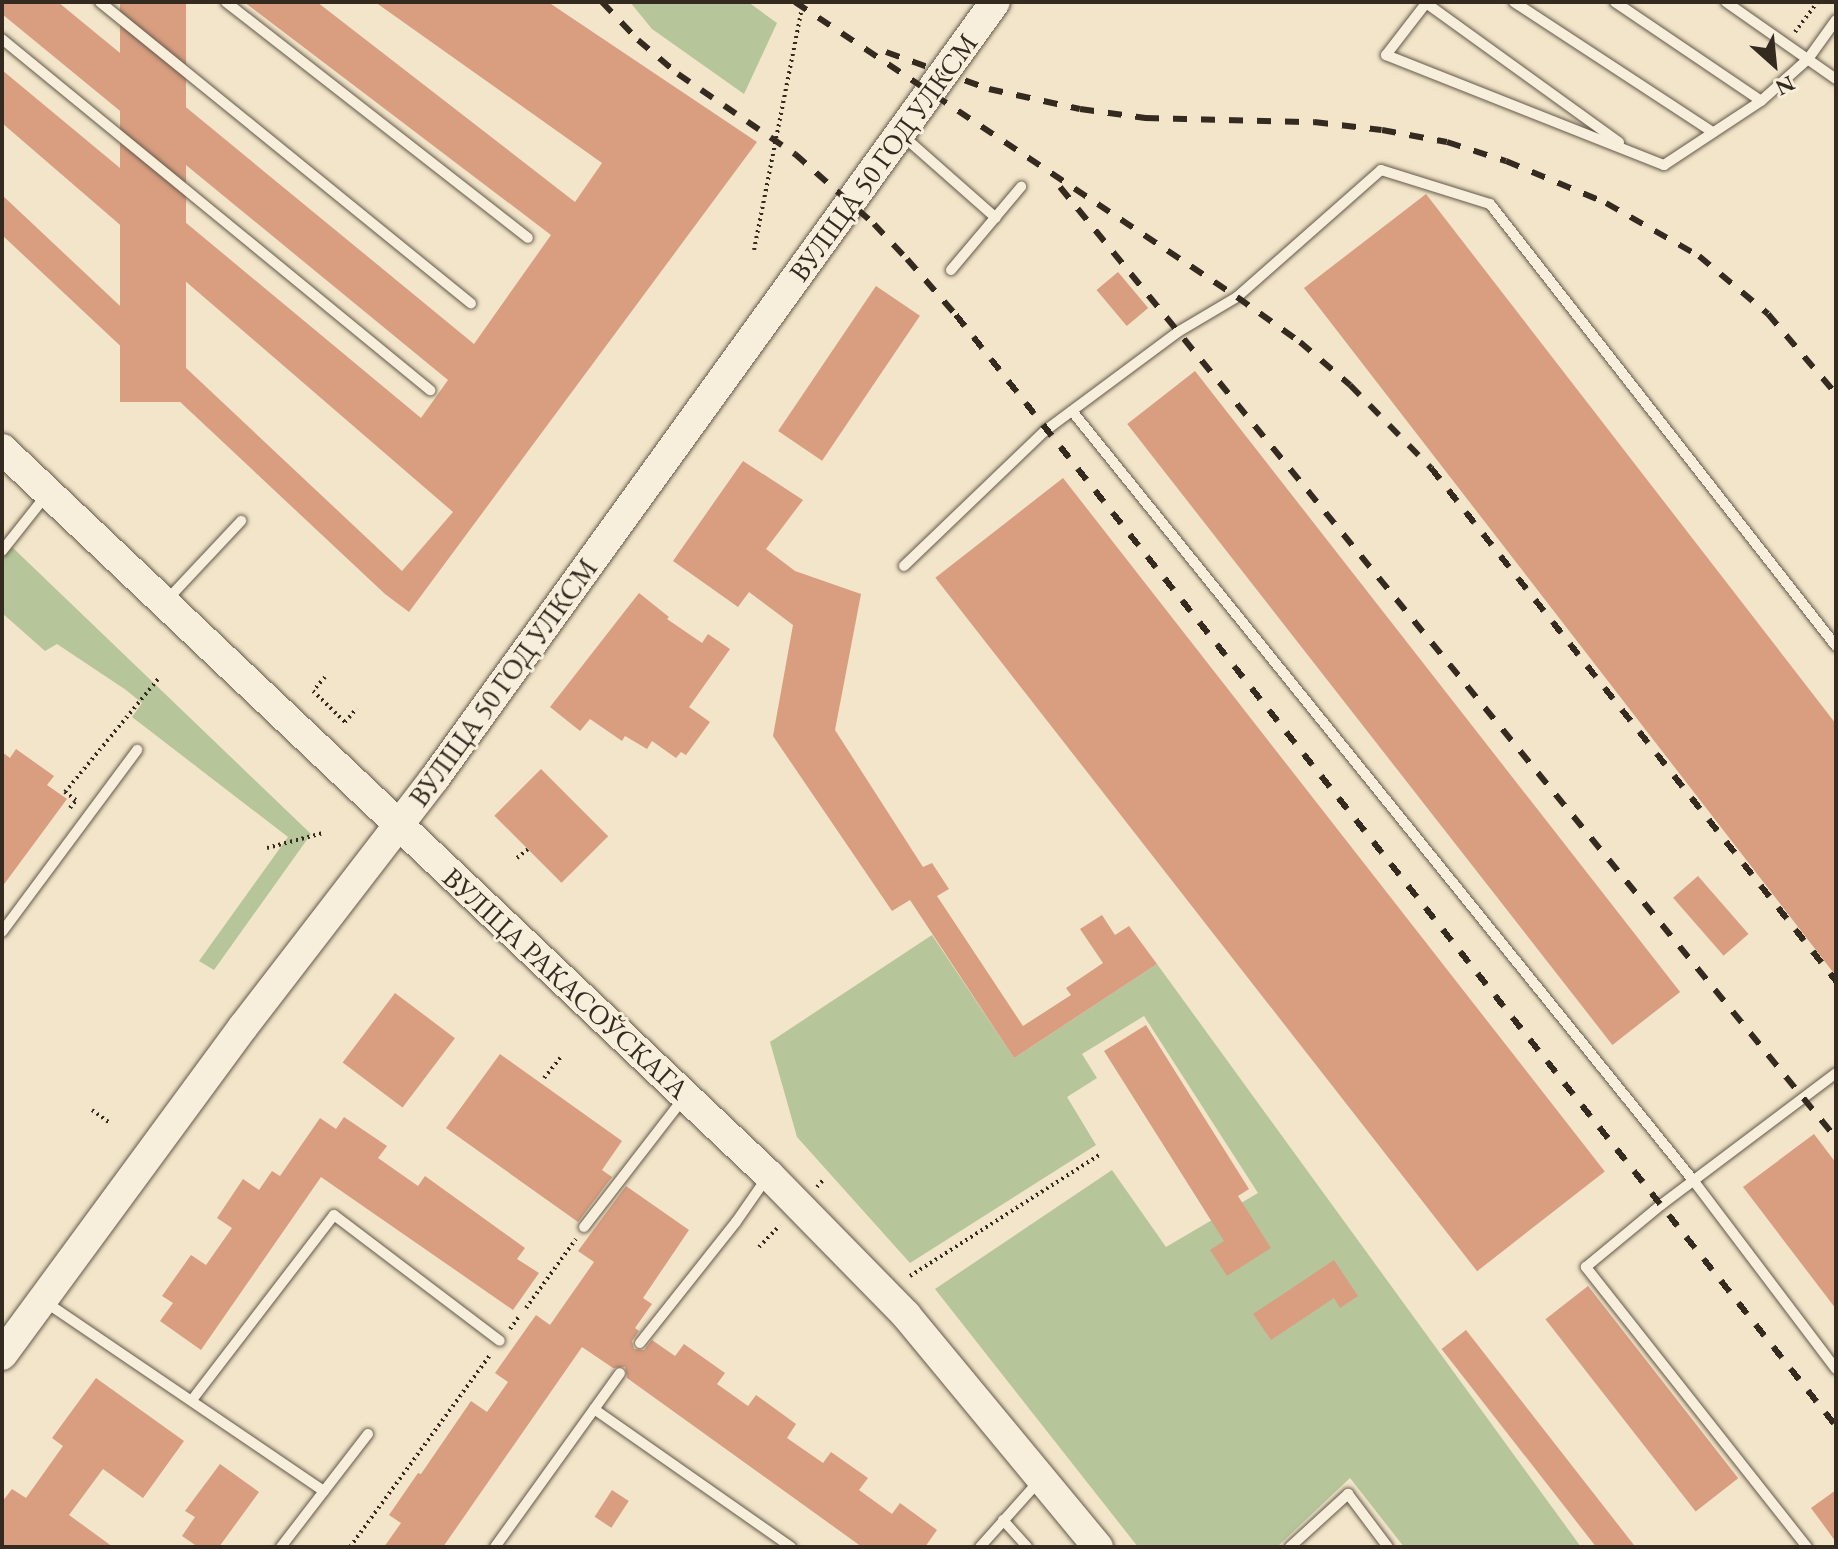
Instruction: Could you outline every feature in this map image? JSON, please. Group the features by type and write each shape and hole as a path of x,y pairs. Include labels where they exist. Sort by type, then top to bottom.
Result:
{"main road":[{"name":"ВУЛІЦА 50 ГОД УЛКСМ","path":"2,1355 243,1027 399,824 995,2"},
{"name":"ВУЛІЦА РАКАСОЎСКАГА","path":"2,449 769,1175 906,1315 1098,1547"}],"lane":[{"path":"100,2 471,304"},
{"path":"226,2 528,238"},
{"path":"1514,2 1713,132"},
{"path":"1615,2 1761,101"},
{"path":"1726,2 1836,79"},
{"path":"1633,152 1426,3 1386,55 1664,165 1761,101 1808,59 1836,20"},
{"path":"2,39 430,390"},
{"path":"900,134 996,218"},
{"path":"904,566 1046,430 1178,332 1237,297 1381,170 1490,204 1836,646"},
{"path":"951,270 1021,187"},
{"path":"1072,411 1693,1180 1836,1369"},
{"path":"2,551 49,493"},
{"path":"164,602 241,521"},
{"path":"2,932 137,750"},
{"path":"1807,1547 1586,1267 1693,1180 1836,1073"},
{"path":"584,1227 686,1096"},
{"path":"640,1343 736,1222 769,1175"},
{"path":"192,1400 334,1215 500,1341"},
{"path":"42,1300 324,1491"},
{"path":"495,1547 620,1373"},
{"path":"594,1409 791,1547"},
{"path":"281,1547 368,1434"},
{"path":"980,1547 1043,1477"},
{"path":"1290,1547 1348,1494 1388,1547"},
{"path":"1003,1520 1027,1547"}],"path":[{"path":"754,250 803,2"},
{"path":"1786,44 1818,2"},
{"path":"325,677 313,691 345,722 357,708"},
{"path":"67,812 76,800 65,792 159,678"},
{"path":"267,848 323,833"},
{"path":"517,858 528,849"},
{"path":"544,1078 560,1058"},
{"path":"92,1110 110,1123"},
{"path":"910,1276 1101,1154"},
{"path":"526,1308 584,1227"},
{"path":"350,1547 520,1315"}],"green space":[{"path":"630,2 748,2 777,23 744,94 652,29"},
{"path":"11,546 311,834 214,970 199,961 288,837 132,717 142,703 126,690 57,644 45,651 2,613 2,556"},
{"path":"932,935 1014,1058 1157,964 1581,1547 1404,1547 1350,1478 1277,1547 1138,1547 935,1289 1112,1170 1166,1247 1258,1193 1144,1016 1082,1054 1097,1078 1067,1097 1096,1145 910,1263 797,1137 770,1042"}],"building":[{"path":"2,2 58,2 474,344 551,235 244,2 317,2 575,202 602,163 375,2 548,2 757,142 409,612 385,594 2,235 2,195 402,571 453,512 2,123 2,70 421,418 448,380 2,14"},
{"path":"120,2 186,2 186,402 120,402"},
{"path":"1426,194 1836,724 1836,976 1304,288"},
{"path":"1118,272 1148,308 1127,326 1097,290"},
{"path":"876,286 920,316 822,461 778,431"},
{"path":"1195,371 1680,992 1612,1045 1127,424"},
{"path":"743,461 803,500 766,549 795,571 861,594 835,730 923,867 932,863 949,889 937,896 1023,1026 1071,995 1066,988 1103,963 1080,929 1102,915 1115,935 1129,926 1157,964 1014,1058 910,900 892,911 773,736 793,625 749,592 738,607 673,561"},
{"path":"1063,478 1605,1171 1477,1271 935,578"},
{"path":"639,593 669,617 667,619 702,643 708,634 730,649 689,707 710,722 686,755 681,752 676,758 652,741 647,749 625,736 622,741 590,719 580,731 550,707"},
{"path":"16,749 54,776 47,785 67,799 2,887 2,752 10,758"},
{"path":"541,769 608,836 562,883 494,816"},
{"path":"1698,876 1749,934 1724,956 1673,898"},
{"path":"395,993 455,1038 403,1108 343,1062"},
{"path":"1146,1025 1249,1189 1238,1196 1271,1248 1227,1276 1210,1250 1224,1241 1104,1051"},
{"path":"500,1054 622,1141 602,1170 612,1177 578,1222 446,1128"},
{"path":"344,1117 387,1146 378,1158 418,1186 425,1176 525,1248 517,1259 539,1273 513,1310 321,1177 201,1350 160,1321 173,1303 162,1296 191,1255 206,1265 232,1228 217,1218 243,1179 259,1190 272,1171 280,1176 320,1118 336,1129"},
{"path":"1814,1134 1836,1163 1836,1309 1743,1187"},
{"path":"626,1186 689,1230 643,1298 652,1304 635,1328 639,1331 632,1341 634,1349 644,1350 652,1340 675,1356 684,1344 725,1373 717,1384 748,1406 756,1395 796,1424 787,1438 823,1463 831,1452 868,1478 859,1490 892,1514 900,1503 937,1530 925,1547 862,1547 627,1378 625,1367 613,1368 582,1347 443,1547 384,1547 401,1523 389,1515 471,1401 487,1412 508,1382 495,1373 536,1315 550,1325 594,1262 578,1251"},
{"path":"1334,1260 1358,1296 1340,1308 1334,1298 1271,1340 1253,1314"},
{"path":"1588,1286 1738,1478 1696,1512 1545,1319"},
{"path":"1466,1330 1635,1547 1596,1547 1442,1349"},
{"path":"96,1378 184,1441 143,1498 103,1469 69,1515 113,1547 2,1547 2,1502 12,1489 26,1498 63,1446 52,1438"},
{"path":"220,1464 259,1492 219,1547 198,1547 182,1536 195,1517 185,1511"},
{"path":"612,1490 629,1501 611,1528 595,1517"},
{"path":"1836,1490 1836,1542 1811,1508"}],"railway":[{"path":"602,2 638,40 678,74 795,154 874,224 956,315 1836,1426"},
{"path":"795,2 1237,297 1300,342 1350,385 1431,468 1836,981"},
{"path":"886,52 989,89 1080,109 1145,118 1314,122 1382,130 1447,142 1506,161 1606,203 1699,256 1768,314 1836,394"},
{"path":"1060,187 1836,1138"}]}
